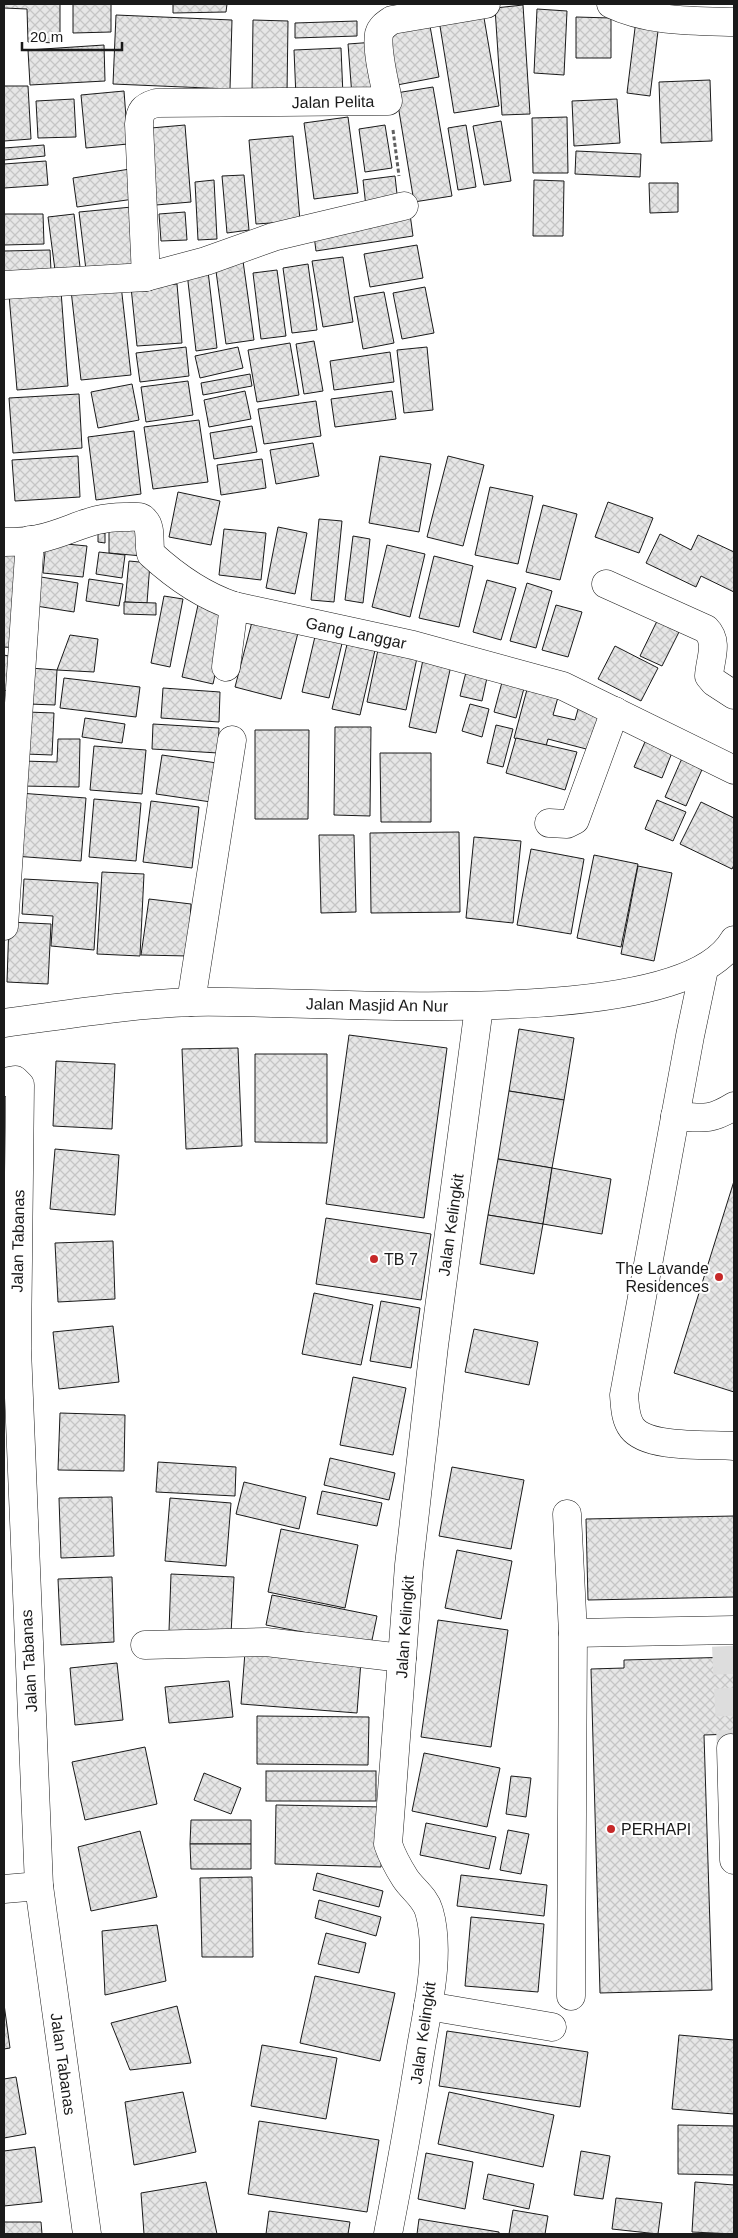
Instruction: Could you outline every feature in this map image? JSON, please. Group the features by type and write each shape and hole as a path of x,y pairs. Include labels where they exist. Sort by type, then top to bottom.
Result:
{"street":[{"name":"Jalan Pelita","path":"146,277 139,124 140,113 144,107 156,103 388,101 379,34 384,25 392,20 486,4"},
{"path":"610,4 624,10 646,15 684,20 734,22"},
{"path":"4,285 146,277 206,261 273,237 404,206"},
{"name":"Gang Langgar","path":"4,542 39,539 110,516 145,519 148,525 151,554 201,591 218,601 413,645 563,686 734,770"},
{"path":"4,926 30,540"},
{"path":"606,584 706,629 712,635 714,643 709,676 714,682 734,695"},
{"path":"226,667 234,606"},
{"path":"549,823 567,824 575,820 615,711"},
{"path":"191,1002 232,740"},
{"name":"Jalan Masjid An Nur","path":"4,1023 191,1002 479,1007 586,998 671,982 704,969 723,955 734,940"},
{"path":"704,969 624,1395 625,1413 632,1428 643,1437 656,1442 734,1446"},
{"name":"Jalan Kelingkit","path":"388,2234 408,2129 428,2006 434,1950 429,1910 417,1890 405,1879 391,1854 388,1844 409,1565 432,1365 479,1007"},
{"name":"Jalan Tabanas","path":"12,1083 10,1350 14,1579 39,1886 87,2234"},
{"path":"675,1116 703,1118 717,1116 734,1106"},
{"path":"566,1514 573,1632 571,1996"},
{"path":"573,1632 728,1635"},
{"path":"145,1645 266,1642 402,1658"},
{"path":"730,1748 734,1860"},
{"path":"4,1889 39,1886"},
{"path":"428,2006 552,2027"}],"path":[{"path":"388,101 404,206"}],"building":[{"path":"4,4 60,4 60,43 28,42 27,9 4,8"},
{"path":"73,4 111,4 111,32 73,33"},
{"path":"173,4 227,4 226,12 173,13"},
{"path":"523,5 530,114 502,115 495,8"},
{"path":"537,9 567,11 564,75 534,73"},
{"path":"483,12 499,106 454,113 439,20"},
{"path":"116,15 232,20 230,89 113,84"},
{"path":"576,17 611,18 611,58 576,58"},
{"path":"253,20 288,21 287,94 252,93"},
{"path":"636,20 659,23 650,96 627,93"},
{"path":"357,21 357,36 295,38 295,23"},
{"path":"430,26 439,77 397,85 388,33"},
{"path":"375,42 379,94 352,96 348,44"},
{"path":"104,45 105,81 30,85 28,50"},
{"path":"341,48 343,96 296,98 294,50"},
{"path":"710,80 712,141 661,143 659,82"},
{"path":"4,86 28,86 31,139 4,141"},
{"path":"433,87 452,196 414,202 396,93"},
{"path":"124,91 128,144 86,148 81,95"},
{"path":"74,99 76,137 38,138 36,101"},
{"path":"617,99 620,143 574,146 572,101"},
{"path":"348,117 358,193 314,199 304,123"},
{"path":"567,117 568,173 533,173 532,118"},
{"path":"501,121 511,181 484,185 473,126"},
{"path":"185,125 191,202 156,205 151,128"},
{"path":"385,125 392,168 365,172 359,129"},
{"path":"466,125 476,187 458,190 448,128"},
{"path":"293,136 300,221 256,224 249,140"},
{"path":"44,145 45,156 4,160 4,148"},
{"path":"576,151 641,154 640,177 575,174"},
{"path":"46,161 48,185 4,188 4,164"},
{"path":"130,169 134,199 77,207 73,178"},
{"path":"244,175 249,230 227,233 222,176"},
{"path":"395,176 398,203 366,207 363,180"},
{"path":"214,180 217,239 198,240 195,182"},
{"path":"534,180 564,181 563,236 533,236"},
{"path":"649,183 678,183 678,212 650,213"},
{"path":"132,207 139,264 86,270 79,212"},
{"path":"185,212 187,240 161,241 159,214"},
{"path":"4,214 43,214 44,244 4,245"},
{"path":"74,214 80,267 55,270 48,217"},
{"path":"410,214 413,236 316,251 313,228"},
{"path":"417,245 423,278 370,287 364,254"},
{"path":"50,250 51,271 4,272 4,251"},
{"path":"343,257 353,322 323,327 312,261"},
{"path":"243,261 254,340 226,344 215,264"},
{"path":"308,264 317,330 292,333 283,268"},
{"path":"277,270 286,336 261,339 253,273"},
{"path":"208,271 217,348 196,351 187,273"},
{"path":"177,284 182,343 137,346 131,287"},
{"path":"121,285 131,375 81,380 71,290"},
{"path":"425,287 434,333 402,339 393,293"},
{"path":"61,291 68,386 17,390 9,295"},
{"path":"384,292 394,343 363,349 354,297"},
{"path":"314,341 323,391 304,394 296,344"},
{"path":"290,343 299,395 257,402 248,350"},
{"path":"186,347 189,376 140,382 136,353"},
{"path":"238,347 243,368 200,378 195,356"},
{"path":"427,347 433,410 404,413 397,350"},
{"path":"390,352 394,382 334,390 330,361"},
{"path":"250,374 252,386 203,395 201,383"},
{"path":"188,381 193,415 146,422 141,387"},
{"path":"132,384 139,420 98,428 91,392"},
{"path":"245,391 251,419 209,427 204,400"},
{"path":"392,391 396,419 335,427 331,399"},
{"path":"79,394 82,448 13,453 9,398"},
{"path":"316,401 321,436 264,444 258,409"},
{"path":"199,420 208,482 153,489 144,427"},
{"path":"252,426 257,452 214,459 210,433"},
{"path":"134,431 141,494 96,500 88,437"},
{"path":"313,443 319,476 276,484 270,450"},
{"path":"78,456 80,497 15,501 12,460"},
{"path":"380,456 431,464 419,532 369,523"},
{"path":"448,456 484,465 463,546 427,537"},
{"path":"262,459 266,488 221,495 217,465"},
{"path":"490,487 533,496 518,564 475,555"},
{"path":"178,492 220,501 211,545 169,537"},
{"path":"608,502 653,518 639,553 595,537"},
{"path":"543,505 577,514 560,580 526,572"},
{"path":"319,519 342,521 334,602 311,600"},
{"path":"142,525 142,556 109,553 109,526"},
{"path":"278,527 307,533 295,594 266,588"},
{"path":"224,529 266,533 261,580 219,575"},
{"path":"98,533 105,533 105,543 98,542"},
{"path":"660,534 691,550 698,535 734,552 734,592 701,576 696,587 646,563"},
{"path":"353,536 370,539 363,603 345,600"},
{"path":"46,542 87,546 83,577 43,573"},
{"path":"387,545 425,554 410,617 372,607"},
{"path":"4,552 20,553 18,648 4,647"},
{"path":"99,552 125,555 122,578 96,574"},
{"path":"434,556 473,566 459,627 419,618"},
{"path":"129,561 150,563 147,603 125,602"},
{"path":"41,577 78,583 74,612 36,606"},
{"path":"89,579 123,584 119,606 86,601"},
{"path":"487,580 516,588 501,640 473,632"},
{"path":"527,583 552,591 536,648 510,641"},
{"path":"164,596 183,599 170,667 151,663"},
{"path":"124,602 156,603 156,615 124,614"},
{"path":"198,605 229,612 213,684 182,677"},
{"path":"556,605 582,612 568,657 542,650"},
{"path":"253,618 299,629 281,699 235,687"},
{"path":"657,621 679,632 662,666 640,656"},
{"path":"317,628 344,635 329,698 302,692"},
{"path":"70,635 98,639 94,672 57,670"},
{"path":"348,640 376,646 360,715 332,709"},
{"path":"379,645 418,653 406,710 367,702"},
{"path":"615,646 658,668 641,701 598,679"},
{"path":"4,655 13,657 7,691 4,690"},
{"path":"424,655 452,661 436,733 409,727"},
{"path":"30,668 57,670 55,705 29,704"},
{"path":"467,668 488,673 482,701 460,696"},
{"path":"505,671 527,677 516,718 494,712"},
{"path":"64,678 140,687 136,717 60,708"},
{"path":"529,682 560,690 553,715 575,720 580,702 604,709 590,750 548,739 546,746 514,738"},
{"path":"163,688 220,692 219,722 161,718"},
{"path":"470,704 489,709 482,737 462,731"},
{"path":"27,712 54,713 52,755 25,754"},
{"path":"85,718 125,724 122,743 82,737"},
{"path":"153,724 219,728 218,753 152,749"},
{"path":"496,725 513,729 503,767 487,763"},
{"path":"335,727 371,727 370,816 334,815"},
{"path":"255,730 309,730 308,819 255,819"},
{"path":"648,735 675,745 662,778 634,767"},
{"path":"516,738 577,752 565,790 506,773"},
{"path":"58,739 80,739 79,787 21,786 22,761 57,762"},
{"path":"94,746 146,750 142,794 90,790"},
{"path":"380,753 431,753 431,822 381,822"},
{"path":"162,755 217,763 211,802 156,794"},
{"path":"683,756 704,765 686,806 665,797"},
{"path":"19,793 86,798 81,861 14,856"},
{"path":"94,799 141,803 136,861 89,857"},
{"path":"657,800 686,812 673,841 645,829"},
{"path":"151,801 199,807 192,868 143,862"},
{"path":"701,802 734,818 734,865 732,869 680,844"},
{"path":"459,832 460,912 371,913 370,833"},
{"path":"319,835 354,835 356,912 321,913"},
{"path":"474,837 521,841 513,923 466,918"},
{"path":"531,849 584,859 571,934 517,925"},
{"path":"594,855 638,864 621,947 577,938"},
{"path":"638,866 672,873 654,961 621,954"},
{"path":"102,872 144,874 140,956 97,954"},
{"path":"24,879 98,883 94,950 51,946 53,916 22,914"},
{"path":"149,899 191,904 188,956 141,955"},
{"path":"9,922 51,924 48,984 7,982"},
{"path":"519,1029 574,1038 564,1100 509,1091"},
{"path":"349,1035 447,1048 424,1218 326,1204"},
{"path":"238,1048 242,1146 186,1149 182,1049"},
{"path":"255,1054 327,1054 327,1143 255,1142"},
{"path":"56,1061 115,1064 112,1129 53,1126"},
{"path":"509,1091 564,1100 552,1168 498,1159"},
{"path":"55,1149 119,1155 115,1215 50,1209"},
{"path":"498,1159 552,1168 543,1224 488,1215"},
{"path":"552,1168 611,1179 602,1234 543,1224"},
{"name":"The Lavande Residences","path":"734,1181 734,1392 674,1373"},
{"path":"488,1215 543,1224 534,1274 480,1264"},
{"name":"TB 7","path":"326,1218 431,1234 421,1300 316,1284"},
{"path":"113,1241 115,1299 58,1302 55,1243"},
{"path":"314,1293 373,1305 361,1365 302,1354"},
{"path":"381,1301 420,1308 411,1368 370,1361"},
{"path":"113,1326 119,1382 59,1389 53,1332"},
{"path":"474,1329 538,1342 529,1385 465,1372"},
{"path":"353,1377 406,1388 393,1455 340,1445"},
{"path":"60,1413 125,1415 124,1471 58,1470"},
{"path":"330,1458 395,1473 389,1500 324,1485"},
{"path":"158,1462 236,1467 235,1496 156,1492"},
{"path":"452,1467 524,1480 511,1549 439,1536"},
{"path":"244,1482 306,1497 299,1529 236,1514"},
{"path":"322,1491 382,1503 377,1526 317,1514"},
{"path":"112,1497 114,1556 61,1558 59,1498"},
{"path":"170,1498 231,1503 226,1566 165,1561"},
{"path":"734,1516 734,1597 588,1600 586,1519"},
{"path":"281,1529 358,1545 345,1608 268,1592"},
{"path":"457,1550 512,1561 501,1619 445,1608"},
{"path":"171,1574 234,1577 231,1634 169,1631"},
{"path":"112,1577 114,1642 61,1645 58,1579"},
{"path":"272,1595 377,1616 371,1645 266,1625"},
{"path":"438,1620 508,1630 491,1747 421,1737"},
{"path":"245,1652 361,1661 357,1713 241,1704"},
{"path":"734,1657 734,1734 704,1735 712,1990 600,1993 591,1669 624,1668 624,1660"},
{"path":"117,1663 123,1720 75,1725 70,1668"},
{"path":"229,1681 233,1717 169,1723 165,1687"},
{"path":"257,1716 369,1717 368,1765 257,1764"},
{"path":"145,1747 157,1804 85,1820 72,1762"},
{"path":"424,1753 500,1768 487,1827 412,1811"},
{"path":"266,1771 376,1771 376,1801 266,1801"},
{"path":"204,1773 241,1788 231,1814 194,1800"},
{"path":"511,1776 531,1778 526,1817 506,1814"},
{"path":"276,1805 383,1807 381,1867 275,1864"},
{"path":"191,1820 251,1820 251,1844 190,1844"},
{"path":"426,1823 496,1837 489,1869 420,1855"},
{"path":"508,1830 529,1834 521,1874 500,1870"},
{"path":"140,1831 157,1897 91,1911 78,1847"},
{"path":"190,1844 251,1844 251,1869 191,1869"},
{"path":"317,1873 383,1891 379,1907 313,1890"},
{"path":"461,1875 547,1885 544,1916 457,1906"},
{"path":"252,1877 253,1957 202,1957 200,1878"},
{"path":"319,1900 381,1917 376,1936 315,1918"},
{"path":"471,1917 544,1924 538,1992 465,1986"},
{"path":"157,1925 166,1981 105,1995 102,1931"},
{"path":"326,1933 366,1943 359,1973 318,1964"},
{"path":"315,1976 395,1993 380,2061 300,2043"},
{"path":"4,2004 10,2048 4,2049"},
{"path":"177,2006 191,2063 130,2070 111,2023"},
{"path":"447,2031 588,2052 580,2107 439,2086"},
{"path":"679,2035 734,2040 734,2114 672,2109"},
{"path":"262,2045 337,2058 326,2119 251,2106"},
{"path":"16,2077 26,2134 4,2138 4,2079"},
{"path":"183,2092 196,2152 134,2165 125,2102"},
{"path":"449,2092 554,2115 543,2167 438,2144"},
{"path":"259,2121 379,2140 367,2212 248,2194"},
{"path":"678,2125 734,2126 734,2175 678,2174"},
{"path":"35,2147 42,2202 4,2206 4,2151"},
{"path":"581,2151 610,2156 603,2199 574,2195"},
{"path":"426,2153 473,2162 465,2209 418,2199"},
{"path":"488,2174 534,2184 529,2209 483,2199"},
{"path":"206,2182 217,2234 144,2234 141,2193"},
{"path":"695,2182 734,2185 734,2234 692,2232"},
{"path":"616,2198 662,2203 658,2234 612,2229"},
{"path":"513,2210 548,2216 545,2234 509,2234"},
{"path":"269,2211 350,2222 348,2234 266,2234"},
{"path":"419,2219 499,2232 499,2234 417,2234"},
{"path":"4,2222 41,2222 42,2234 4,2234"}],"tunnel":[{"path":"726,1646 731,1748"}],"place":[{"name":"TB 7","path":"374,1259"},
{"name":"The Lavande Residences","path":"719,1277"},
{"name":"PERHAPI","path":"611,1829"}]}
